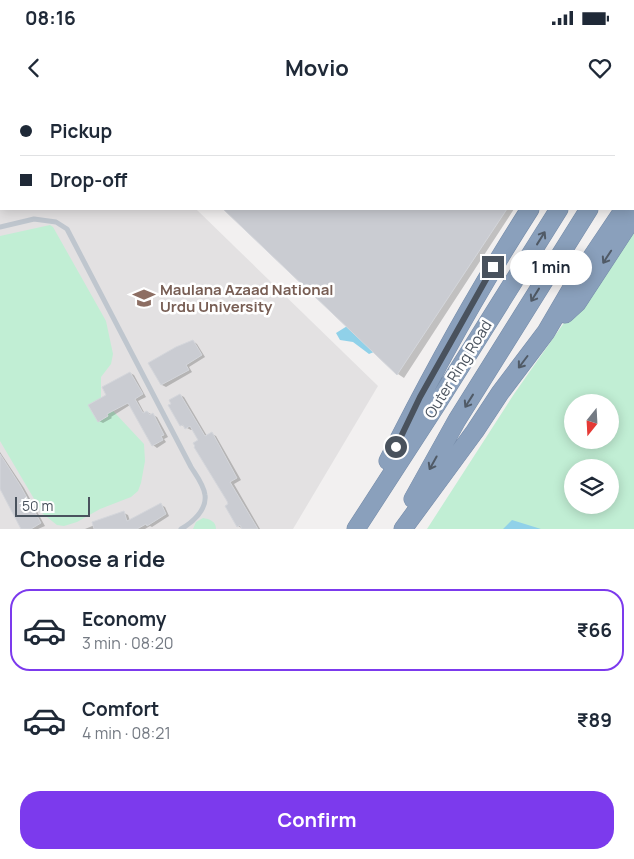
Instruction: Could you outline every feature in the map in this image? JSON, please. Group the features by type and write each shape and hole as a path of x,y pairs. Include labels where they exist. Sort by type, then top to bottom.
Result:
{"highway":[{"path":"355,529 420,397 493,267 529,210"},
{"name":"Outer Ring Road","path":"355,529 460,368 558,210"},
{"name":"Outer Ring Road","path":"397,529 457,420 588,210"},
{"path":"403,529 546,332 577,279 623,210"},
{"path":"546,332 577,304 634,216"}],"lane":[{"path":"0,228 34,219 56,222 67,229 206,496 200,513 187,526 181,529"}],"shaded area":[{"name":"Maulana Azaad National Urdu University","path":"0,210 197,210 378,386 293,529 0,529"}],"green space":[{"path":"634,223 634,529 427,529 514,394"},
{"path":"50,225 53,227 106,321 113,354 111,364 101,377 101,398 144,444 145,461 138,491 131,497 64,526 57,525 43,514 0,441 0,236"},
{"path":"203,518 213,522 216,529 193,529 196,522"}],"water":[{"path":"352,323 381,349 369,354 353,342 340,340 336,333"},
{"path":"512,520 541,529 503,529"}],"building":[{"path":"224,210 506,210 397,375"},
{"path":"193,340 202,355 186,365 189,370 161,385 148,363 176,347"},
{"path":"130,372 143,394 135,399 143,413 147,411 150,415 153,413 164,435 161,436 163,440 152,446 128,403 107,414 108,416 98,422 88,405 106,395 102,387"},
{"path":"180,394 205,436 212,432 237,478 230,482 258,529 242,529 240,525 237,527 225,506 228,504 227,501 194,447 193,443 198,440 190,426 185,429 183,425 180,426 168,405 171,404 169,400"},
{"path":"0,454 41,523 31,529 21,529 0,489"},
{"path":"161,503 166,514 147,526 146,524 137,529 94,529 92,522 124,511 127,521"}],"place":[{"name":"Maulana Azaad National Urdu University","path":"144,298"}],"route":[{"path":"396,447 420,397 493,267"}]}
